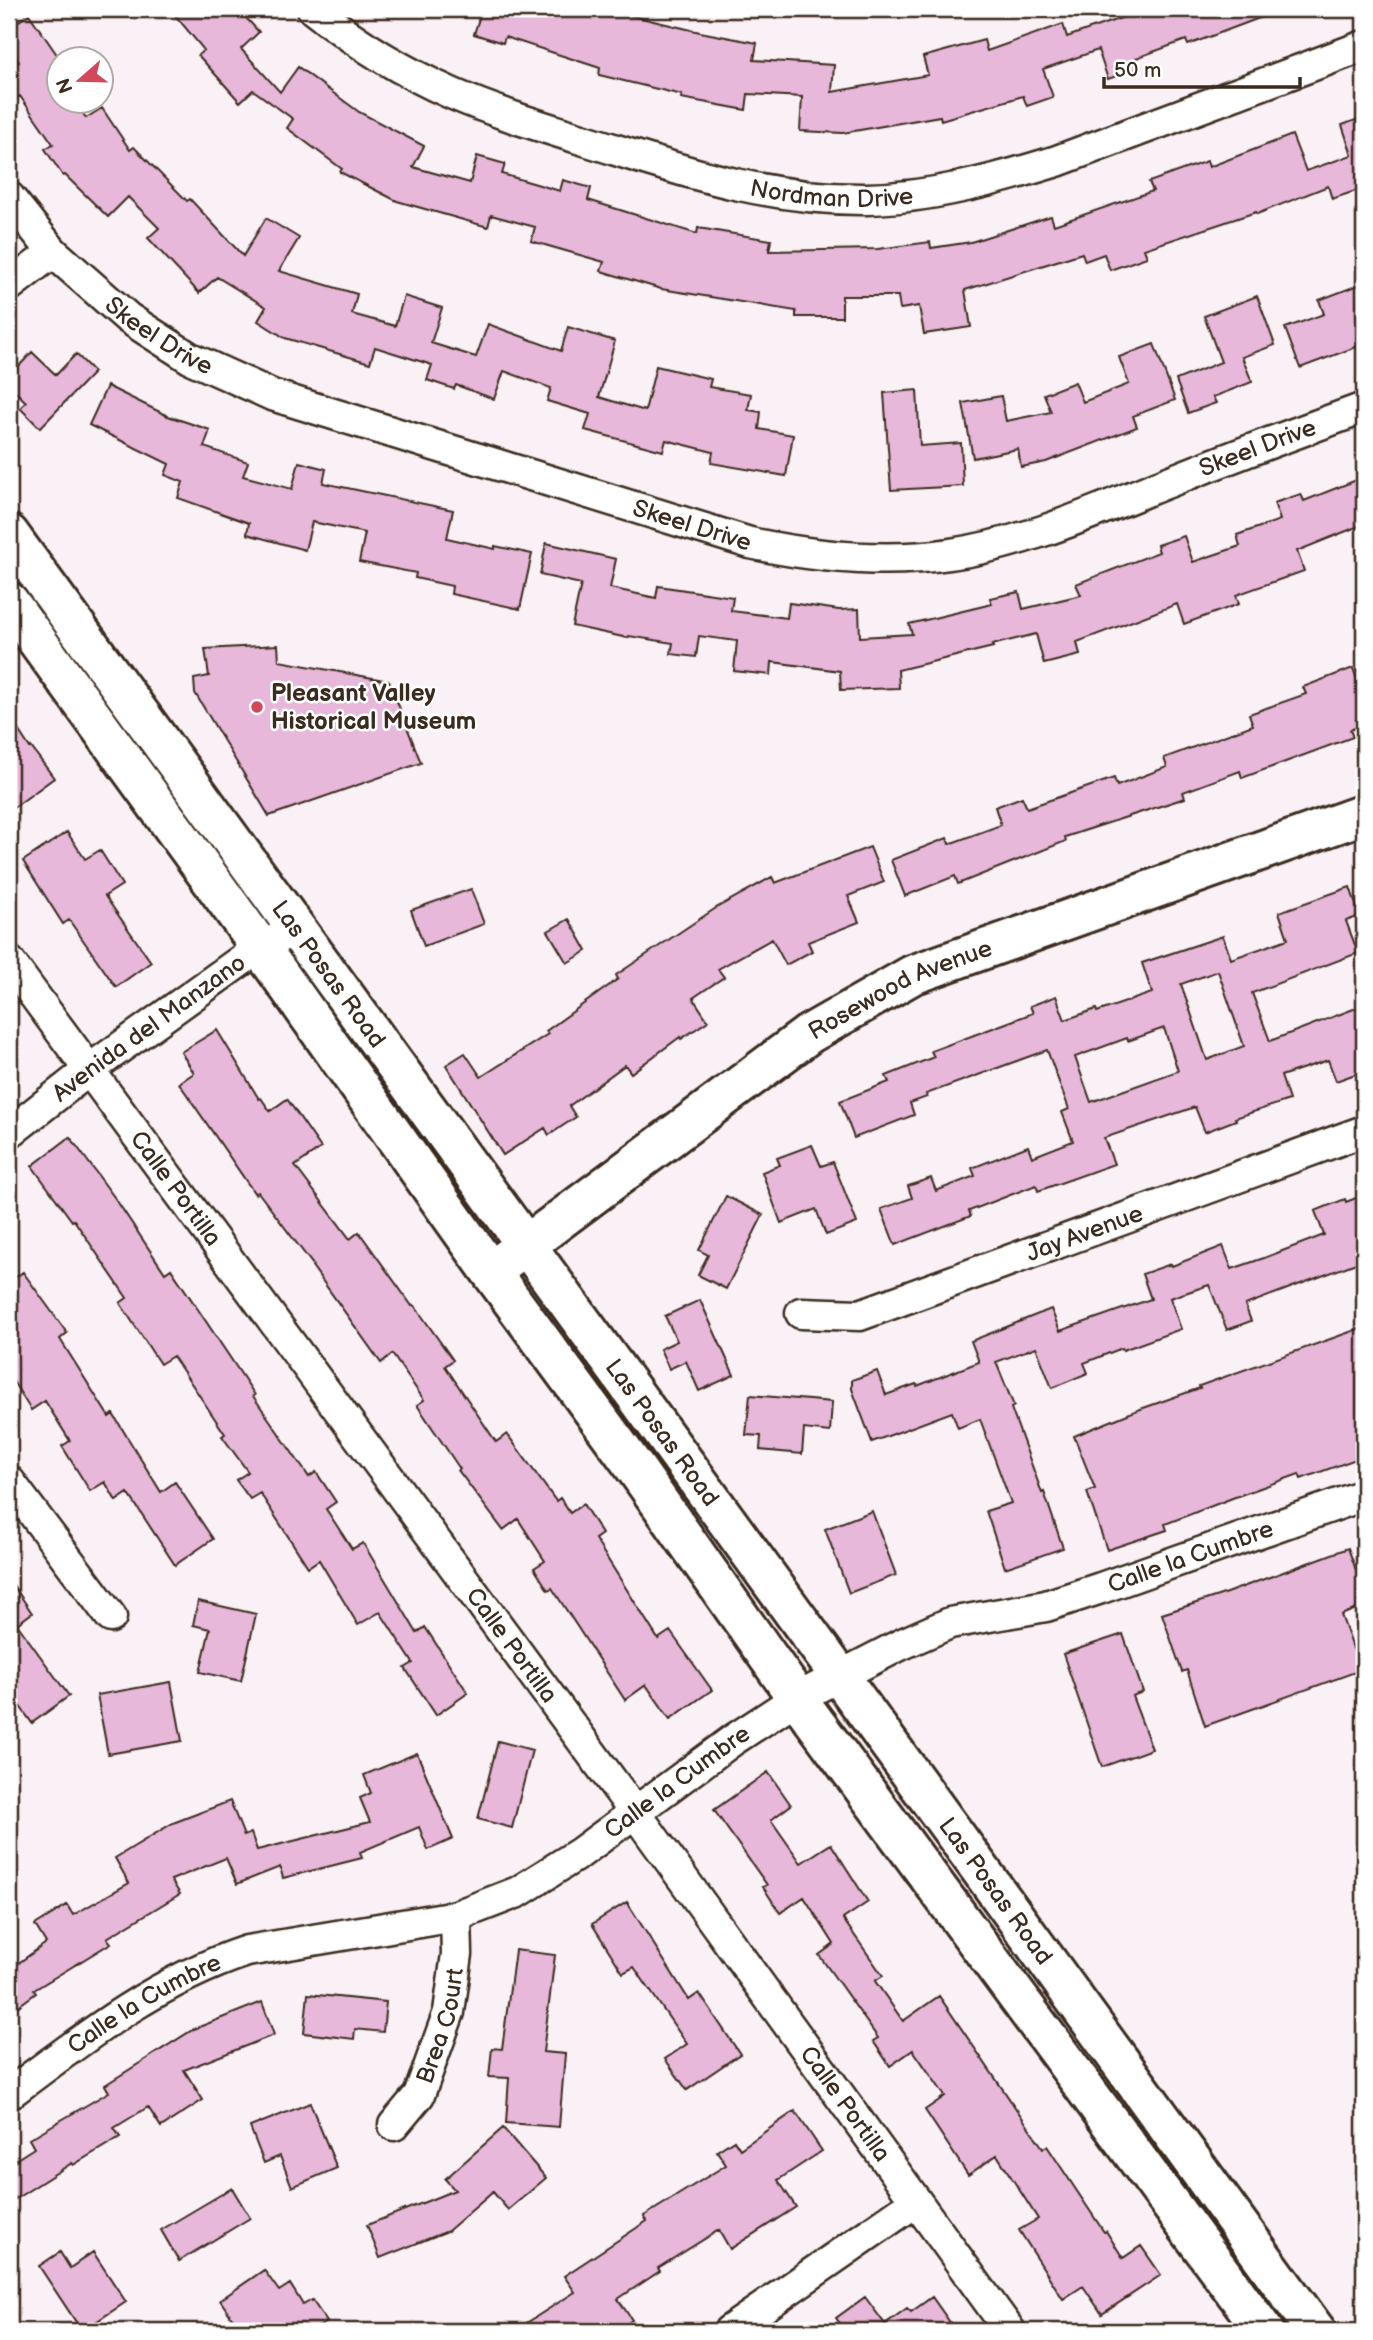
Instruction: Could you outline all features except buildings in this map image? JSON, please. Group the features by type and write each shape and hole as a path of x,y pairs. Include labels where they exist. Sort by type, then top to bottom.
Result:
{"main road":[{"name":"Las Posas Road","path":"9,534 1316,2331"},
{"name":"Las Posas Road","path":"9,602 638,1472 797,1698 1264,2331"},
{"name":"Rosewood Avenue","path":"491,1272 809,1034 912,975 1364,815"}],"street":[{"name":"Nordman Drive","path":"313,9 343,32 393,63 453,94 549,129 661,164 772,193 820,198 868,199 922,195 1020,172 1057,161 1364,46"},
{"name":"Skeel Drive","path":"9,197 53,252 128,318 190,358 272,395 750,543 843,559 897,559 950,554 1002,544 1057,527 1193,472 1364,408"},
{"path":"9,286 53,252"},
{"name":"Avenida del Manzano","path":"9,1133 89,1070 260,947 295,930"},
{"name":"Calle Portilla","path":"9,961 634,1811 1010,2331"},
{"name":"Jay Avenue","path":"801,1313 860,1315 1364,1131"},
{"path":"9,1481 111,1617"},
{"name":"Calle la Cumbre","path":"9,2094 125,2011 179,1978 215,1961 247,1951 456,1916 518,1892 580,1853 733,1740 797,1698 838,1675 950,1623 1046,1606 1364,1495"},
{"name":"Brea Court","path":"394,2125 419,2095 449,2012 457,1954 456,1916"},
{"path":"729,2331 915,2202"}],"place":[{"name":"Pleasant Valley Historical Museum","path":"257,707"}]}
